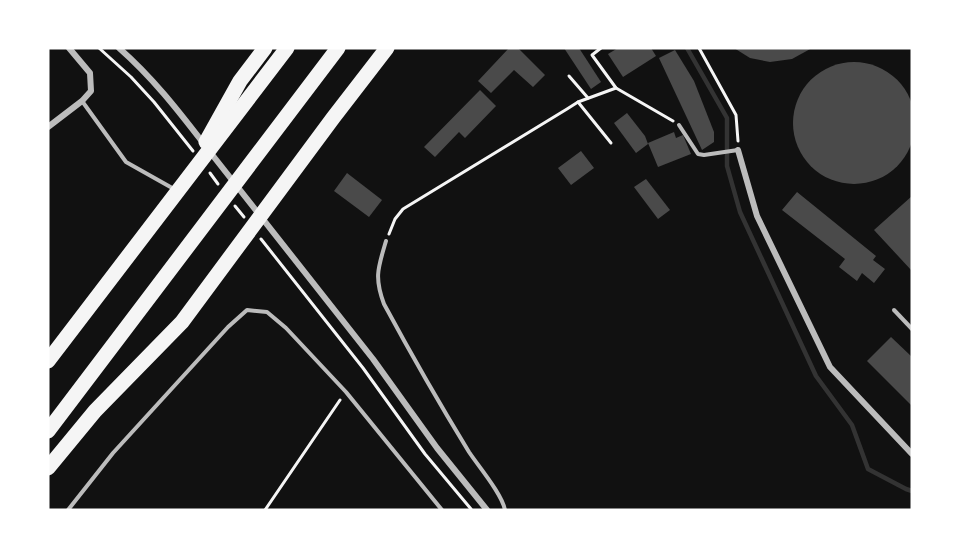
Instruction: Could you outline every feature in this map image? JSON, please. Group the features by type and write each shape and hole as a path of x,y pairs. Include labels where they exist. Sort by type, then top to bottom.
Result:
{"highway":[{"path":"178,191 240,81 265,48"},
{"path":"48,362 287,48"},
{"path":"48,431 338,48"},
{"path":"48,468 95,411 182,322 387,48"}],"street":[{"path":"48,127 82,101 91,91 90,73 69,48"},
{"path":"118,48 140,66 163,92 373,359 437,448 487,510"},
{"path":"738,150 757,216 830,367 912,454"}],"lane":[{"path":"82,101 126,162 178,191"},
{"path":"679,125 698,154 738,150"},
{"path":"386,242 377,271 378,288 384,304 439,402 502,500 505,510"},
{"path":"68,510 113,453 228,327 247,310 267,312 286,328 346,392 442,510"},
{"path":"894,310 912,329"}],"path":[{"path":"99,48 131,76 180,135"},
{"path":"601,48 592,55 616,88 679,125"},
{"path":"699,48 736,115 738,150"},
{"path":"569,76 588,98"},
{"path":"386,242 395,219 403,209 578,102 616,88"},
{"path":"578,102 610,143"},
{"path":"267,246 363,368 425,454 471,509"},
{"path":"265,510 346,392"}],"building":[{"path":"509,48 518,48 545,75 533,87 514,70 491,93 478,81"},
{"path":"564,48 579,48 601,82 591,89"},
{"path":"618,48 651,48 656,56 623,77 608,54"},
{"path":"734,48 812,48 792,59 770,62 750,58"},
{"path":"675,50 694,81 714,132 714,142 702,150 659,58"},
{"path":"854,62 877,67 888,72 897,80 905,89 910,100 915,123 910,146 905,157 897,166 888,174 877,179 854,184 831,179 820,174 811,166 803,157 798,146 793,123 798,100 803,89 811,80 820,72 831,67"},
{"path":"480,90 496,106 465,138 459,132 435,157 424,147"},
{"path":"627,113 645,136 648,144 636,153 614,123"},
{"path":"674,132 676,138 683,135 691,154 658,167 648,143"},
{"path":"581,151 594,168 571,185 558,168"},
{"path":"347,173 382,200 369,217 334,191"},
{"path":"646,179 670,210 658,219 634,187"},
{"path":"797,192 876,256 873,260 885,269 874,283 862,273 857,281 839,267 845,259 782,210"},
{"path":"912,196 912,271 874,230"},
{"path":"891,337 912,357 912,406 867,361"}],"waterway":[{"path":"687,48 727,118 727,166 740,212 816,376 852,425 868,469 912,491"}]}
